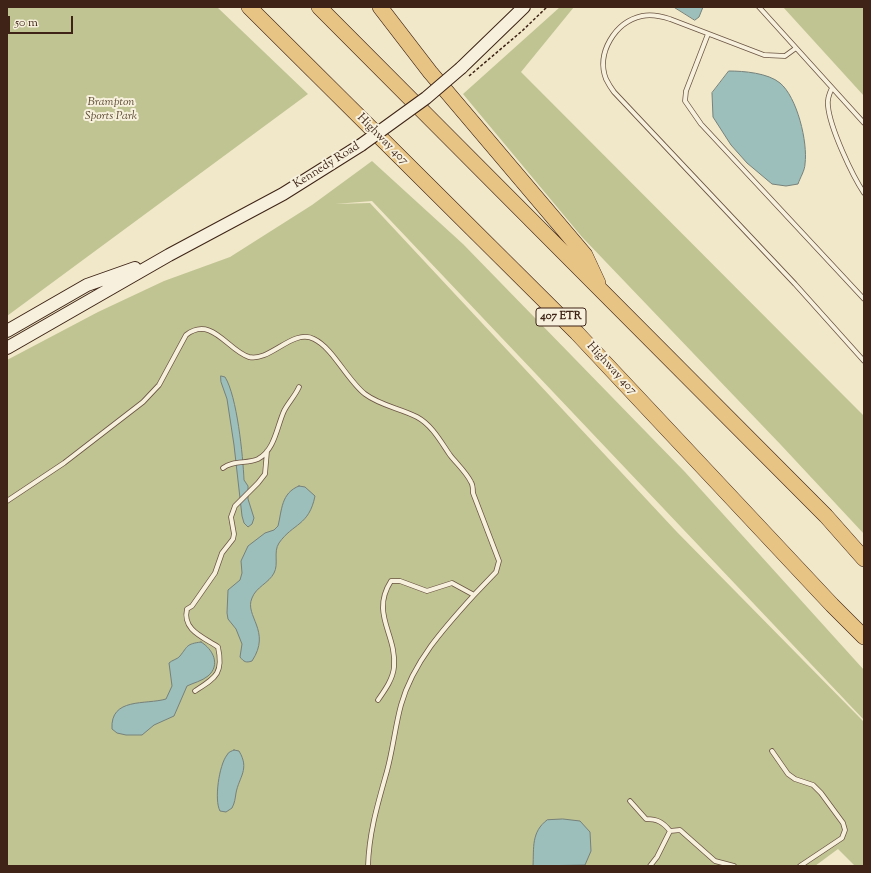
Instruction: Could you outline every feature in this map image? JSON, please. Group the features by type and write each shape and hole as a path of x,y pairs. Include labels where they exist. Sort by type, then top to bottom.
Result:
{"highway":[{"name":"Highway 407","path":"249,7 577,333 832,605 864,636"},
{"path":"319,7 826,516 864,559"},
{"path":"380,7 430,72 585,255 603,293"}],"main road":[{"name":"Kennedy Road","path":"11,346 169,255 283,194 361,145 465,72 524,7"},
{"name":"Kennedy Road","path":"7,332 87,285 169,255"}],"lane":[{"path":"759,7 864,123"},
{"path":"796,48 785,56 764,55 670,19 655,15 643,16 633,19 623,26 607,44 603,66 606,79 614,92 790,279 864,361"},
{"path":"708,34 686,91 685,101 701,124 864,300"},
{"path":"832,88 828,97 830,119 849,164 864,193"},
{"path":"7,501 70,458 143,402 159,385 186,335 190,332 201,330 216,333 239,352 249,357 258,357 300,338 309,337 314,339 328,350 343,372 364,394 385,406 418,417 433,430 472,482 474,493 499,562 496,572 474,594 430,645 414,672 407,688 401,705 387,771 376,807 369,844 368,866"},
{"path":"7,332 11,346"},
{"path":"223,468 227,465 258,459 267,451 274,439 284,411 299,387"},
{"path":"195,691 212,681 216,676 220,663 220,655 218,647 189,628 186,616 187,609 192,606 216,573 222,553 233,539 234,534 231,517 235,506 265,474 267,451"},
{"path":"378,700 391,679 394,667 394,651 382,608 386,590 391,581 400,581 427,591 452,583 474,594"},
{"path":"772,752 794,779 813,785 821,793 843,822 845,830 842,838 819,855 800,866"},
{"path":"630,801 646,819 655,819 662,822 670,831"},
{"path":"670,831 680,830 715,861 734,866"},
{"path":"650,866 657,857 670,831"}],"path":[{"path":"465,72 522,31 547,7"}],"green space":[{"name":"Brampton Sports Park","path":"7,7 217,7 308,94 7,316"},
{"path":"560,7 574,7 521,72 864,416 864,534 582,237 463,94"},
{"path":"783,7 864,7 864,96"},
{"path":"372,161 463,244 685,472 864,670 864,720 372,201 335,204 370,203 676,531 864,722 864,866 855,866 838,849 815,866 7,866 7,360 98,312 164,281 230,257 312,205"}],"water":[{"path":"674,7 703,7 699,17 695,20"},
{"path":"729,71 749,72 769,77 780,83 792,98 800,120 805,144 805,166 798,184 786,186 772,184 747,163 731,145 713,117 712,93"},
{"path":"221,376 225,377 229,386 236,412 241,442 244,480 248,486 248,499 254,518 252,524 248,527 244,523 242,516 234,445 227,399 221,382"},
{"path":"299,486 305,487 315,496 312,506 305,519 284,536 279,543 276,550 276,566 274,573 269,580 256,591 252,598 251,611 259,633 259,641 252,661 245,662 240,657 242,644 236,629 228,619 228,590 240,580 242,573 241,561 248,546 265,533 274,530 278,526 283,503 289,493"},
{"path":"201,642 212,653 215,662 214,667 212,672 206,678 187,686 174,716 154,725 142,735 126,735 117,733 112,729 113,719 117,712 123,707 131,704 166,699 172,686 169,663 179,657 190,645"},
{"path":"234,750 239,751 242,757 244,763 243,773 237,787 232,808 226,812 220,811 218,806 217,791 220,774 224,760 230,752"},
{"path":"563,819 580,821 590,832 591,851 585,865 533,866 534,841 538,830 547,820"}]}
